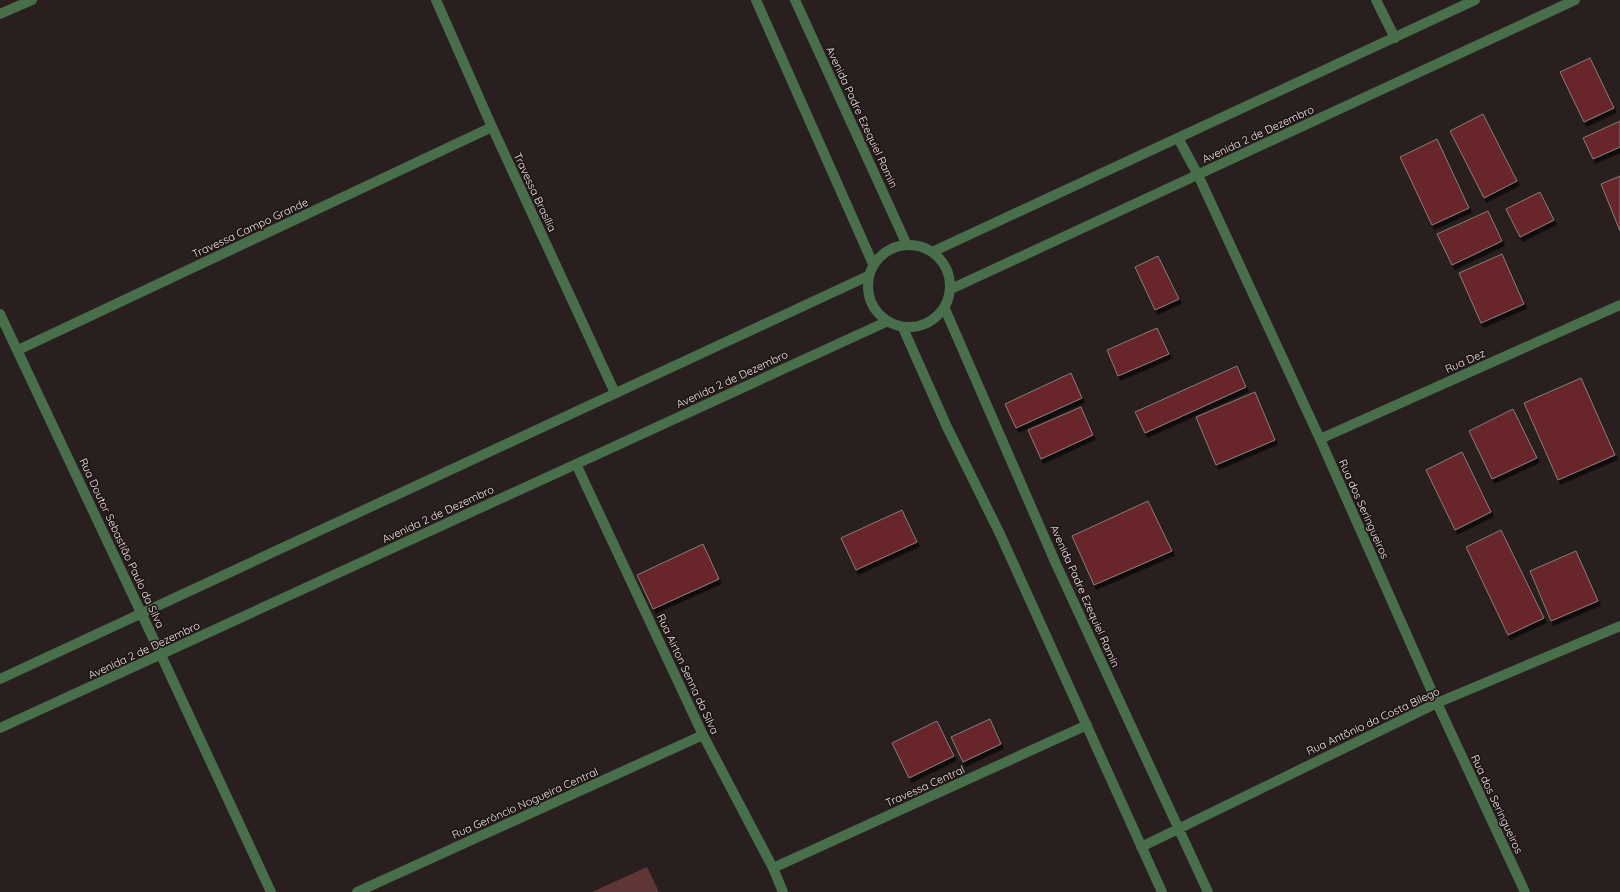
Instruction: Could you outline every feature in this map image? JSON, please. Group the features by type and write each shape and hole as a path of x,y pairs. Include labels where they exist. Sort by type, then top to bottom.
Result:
{"street":[{"path":"0,14 32,0"},
{"name":"Travessa Brasília","path":"436,0 492,127 615,393"},
{"path":"756,0 873,264"},
{"name":"Avenida Padre Ezequiel Ramin","path":"795,0 907,245"},
{"path":"1376,0 1395,38"},
{"path":"932,252 1475,0"},
{"name":"Avenida 2 de Dezembro","path":"951,289 1575,0"},
{"name":"Travessa Campo Grande","path":"18,350 492,127"},
{"name":"Rua dos Seringueiros","path":"1178,138 1198,175 1320,439 1437,703 1525,892"},
{"path":"907,245 920,246 932,252 949,275 951,289 945,309 915,328 903,328 886,322 870,302 868,276 873,264 882,254 907,245"},
{"path":"0,679 868,276"},
{"name":"Rua Dez","path":"1320,439 1620,305"},
{"name":"Avenida Padre Ezequiel Ramin","path":"945,309 1056,564 1208,892"},
{"name":"Rua Doutor Sebastião Paulo da Silva","path":"0,314 142,613 271,892"},
{"name":"Avenida 2 de Dezembro","path":"0,728 886,322"},
{"path":"903,328 947,426 1000,534 1162,892"},
{"name":"Rua Airton Senna da Silva","path":"576,464 703,735 773,868 783,892"},
{"name":"Rua Antõnio da Costa Bilego","path":"1141,847 1437,703 1620,626"},
{"name":"Travessa Central","path":"773,868 1087,725"},
{"name":"Rua Gerôncio Nogueira Central","path":"357,892 703,735"}],"shaded area":[{"path":"647,867 659,892 592,892"}],"building":[{"path":"1590,58 1614,108 1584,122 1560,72"},
{"path":"1483,114 1517,181 1484,198 1450,131"},
{"path":"1620,121 1620,147 1593,159 1583,138"},
{"path":"1437,139 1469,208 1432,225 1400,157"},
{"path":"1620,176 1620,231 1601,184"},
{"path":"1540,192 1554,220 1520,237 1506,209"},
{"path":"1488,211 1502,241 1452,265 1437,234"},
{"path":"1502,254 1524,304 1481,323 1459,273"},
{"path":"1158,256 1179,299 1155,310 1135,267"},
{"path":"1157,328 1169,354 1118,376 1107,350"},
{"path":"1237,366 1246,387 1145,433 1135,412"},
{"path":"1071,373 1082,398 1016,428 1005,404"},
{"path":"1581,378 1615,455 1558,480 1524,403"},
{"path":"1255,392 1275,440 1216,465 1196,417"},
{"path":"1081,407 1093,435 1041,459 1028,430"},
{"path":"1513,409 1537,458 1492,479 1469,431"},
{"path":"1462,452 1491,512 1455,530 1426,470"},
{"path":"1148,501 1172,551 1094,585 1072,536"},
{"path":"902,510 917,542 856,570 841,538"},
{"path":"1501,530 1544,618 1508,635 1466,547"},
{"path":"703,544 719,579 653,609 637,575"},
{"path":"1576,551 1598,601 1551,621 1530,571"},
{"path":"990,719 1001,744 963,762 951,737"},
{"path":"937,721 954,756 909,778 892,743"}]}
